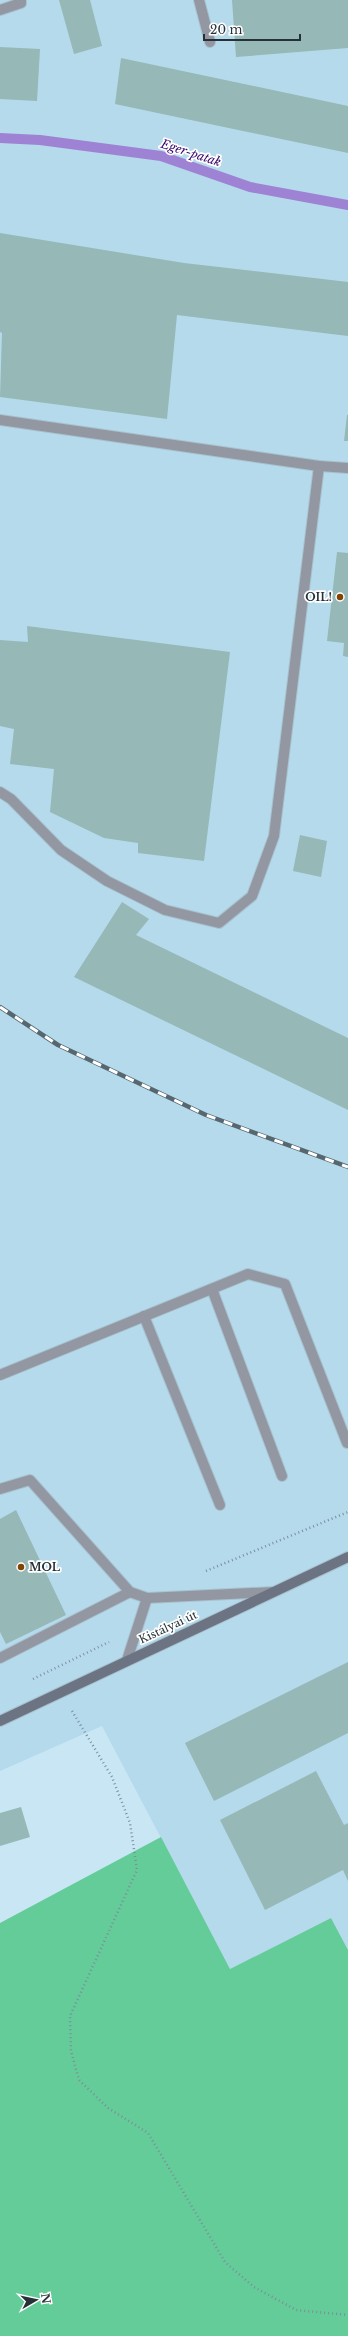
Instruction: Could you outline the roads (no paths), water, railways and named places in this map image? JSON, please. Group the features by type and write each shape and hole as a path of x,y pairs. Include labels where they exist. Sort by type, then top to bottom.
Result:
{"main road":[{"name":"Kistályai út","path":"0,1721 60,1691 348,1558"}],"lane":[{"path":"0,10 22,3 21,0"},
{"path":"199,0 210,42"},
{"path":"0,420 319,466 348,468"},
{"path":"0,792 11,799 61,850 107,881 165,910 219,923 252,896 274,836 319,466"},
{"path":"0,1375 248,1274 285,1284 347,1443"},
{"path":"212,1289 282,1476"},
{"path":"144,1316 220,1505"},
{"path":"0,1489 30,1480 130,1592 147,1598 273,1592"},
{"path":"0,1658 130,1592"},
{"path":"127,1660 147,1598"}],"waterway":[{"name":"Eger-patak","path":"0,138 40,140 161,156 250,187 348,205"}],"railway":[{"path":"0,1007 58,1045 206,1115 348,1167"}],"place":[{"name":"OIL!","path":"340,597"},
{"name":"MOL","path":"21,1567"}]}
